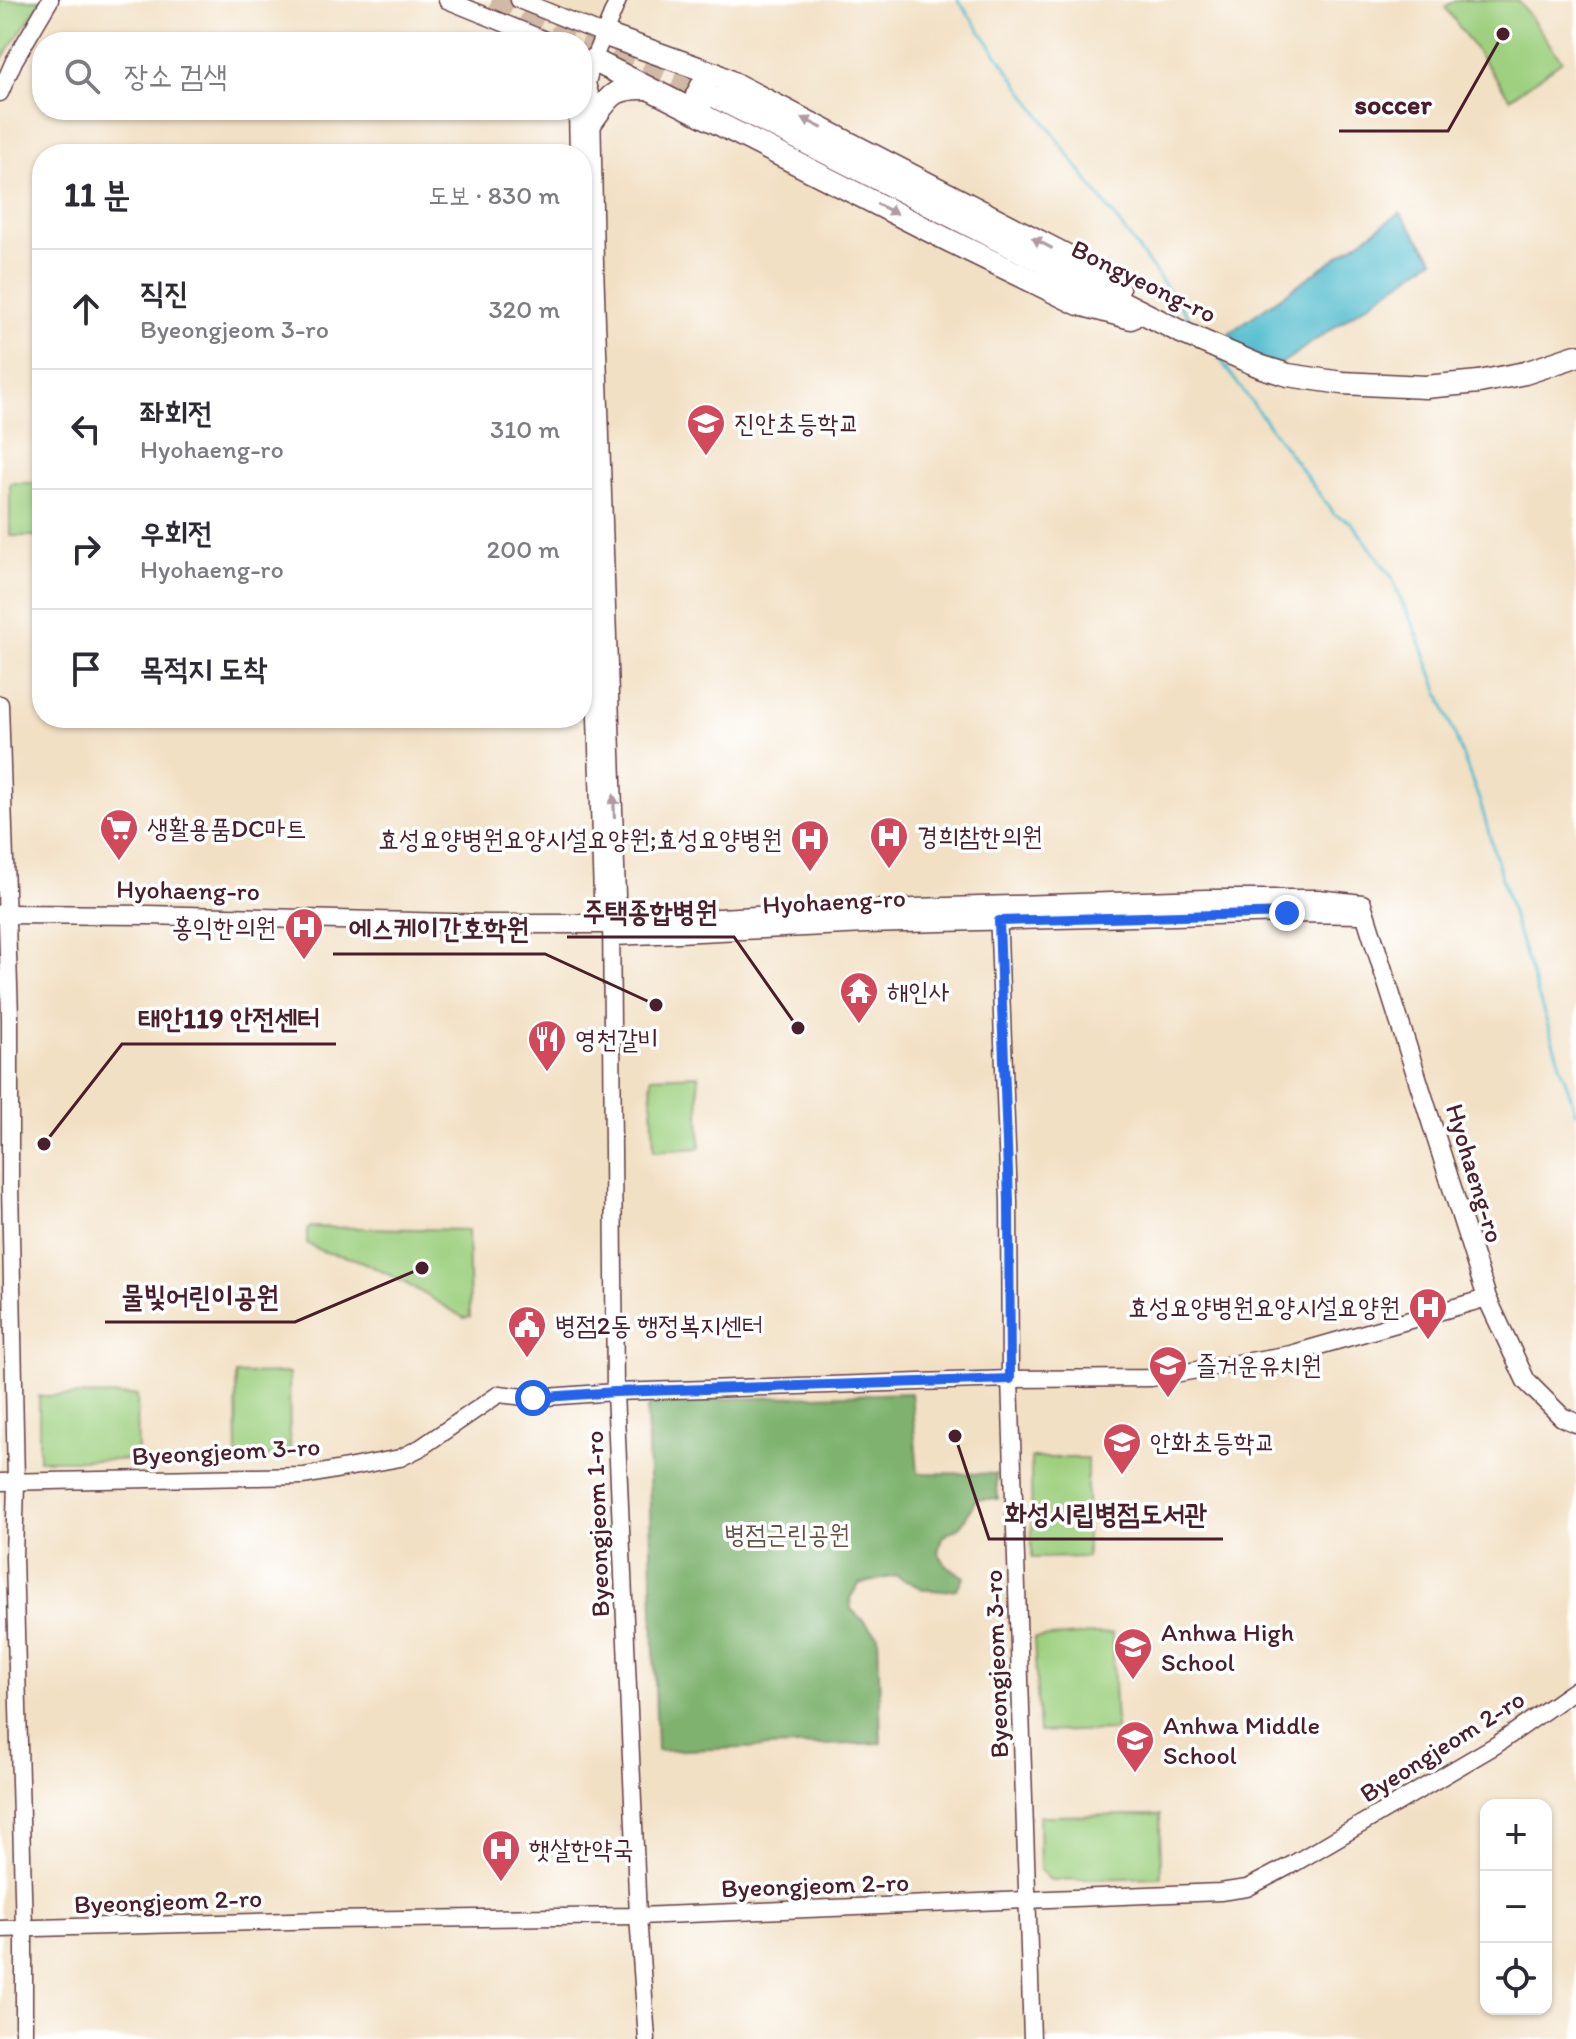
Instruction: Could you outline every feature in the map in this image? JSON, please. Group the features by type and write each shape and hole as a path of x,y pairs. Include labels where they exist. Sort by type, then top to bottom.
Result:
{"highway":[{"path":"603,34 715,74 1079,262 1180,332"},
{"path":"592,59 1079,304 1180,332"},
{"path":"702,115 697,95 703,84 715,74"},
{"path":"592,112 622,90 648,88"},
{"name":"Bongyeong-ro","path":"718,98 1180,332 1288,375 1342,383 1425,387 1479,382 1525,373 1576,356"}],"main road":[{"name":"Hyohaeng-ro","path":"4,918 163,915 488,924 611,924 883,909 998,913 1206,899 1318,899 1364,909 1487,1298 1526,1381 1562,1417 1576,1423"}],"street":[{"path":"0,93 14,61 50,0"},
{"path":"447,0 525,32"},
{"path":"519,0 603,34"},
{"name":"Byeongjeom 1-ro","path":"592,51 618,0"},
{"path":"508,25 514,32"},
{"name":"Byeongjeom 1-ro","path":"579,144 582,120"},
{"name":"Byeongjeom 1-ro","path":"582,120 583,144"},
{"name":"Byeongjeom 1-ro","path":"592,341 617,895 611,924 615,1392 638,1916 647,2039"},
{"name":"Byeongjeom 1-ro","path":"592,599 602,896 611,924"},
{"path":"0,704 4,918 10,1017 8,1482 14,1557 24,2039"},
{"path":"998,913 1009,1201 1010,1379"},
{"name":"Byeongjeom 3-ro","path":"8,1482 304,1476 400,1458 420,1448 499,1394 533,1398 615,1392 1010,1379 1151,1378 1291,1354 1487,1298"},
{"name":"Byeongjeom 3-ro","path":"1010,1379 1032,2039"},
{"name":"Byeongjeom 2-ro","path":"0,1929 638,1916 1220,1892 1247,1888 1496,1745 1576,1689"}],"green space":[{"path":"0,0 42,0 0,62"},
{"path":"1455,0 1518,0 1562,61 1510,98 1445,7"},
{"path":"10,483 32,483 32,536 10,536"},
{"path":"698,1075 700,1148 654,1151 651,1077"},
{"path":"310,1227 468,1230 470,1317 464,1318 360,1261 313,1247 307,1243"},
{"path":"289,1373 290,1456 237,1456 236,1374"},
{"name":"병점근린공원","path":"911,1393 918,1473 996,1474 998,1499 976,1499 961,1526 942,1537 938,1552 946,1565 964,1577 956,1589 923,1589 896,1576 859,1584 850,1598 851,1609 878,1635 881,1743 657,1751 647,1409 655,1401"},
{"path":"137,1395 138,1460 39,1460 39,1396"},
{"path":"1031,1458 1087,1458 1087,1557 1032,1558"},
{"path":"1112,1633 1116,1730 1039,1732 1034,1638"},
{"path":"1160,1815 1161,1877 1050,1880 1040,1870 1039,1816"}],"water":[{"path":"1400,213 1434,259 1260,378 1229,333"}],"waterway":[{"path":"958,0 1198,330"},
{"path":"1219,358 1334,514 1352,523 1392,577 1414,626 1480,802 1516,927 1576,1113"}],"tunnel":[{"path":"492,0 566,32"},
{"path":"592,43 715,96"}],"place":[{"name":"soccer","path":"1503,34"},
{"name":"진안초등학교","path":"706,457"},
{"name":"생활용품DC마트","path":"119,862"},
{"name":"경희참한의원","path":"889,870"},
{"name":"효성요양병원요양시설요양원;효성요양병원","path":"810,873"},
{"name":"홍익한의원","path":"304,961"},
{"name":"에스케이간호학원","path":"656,1005"},
{"name":"해인사","path":"859,1025"},
{"name":"주택종합병원","path":"798,1028"},
{"name":"영천갈비","path":"547,1073"},
{"name":"태안119 안전센터","path":"44,1144"},
{"name":"물빛어린이공원","path":"422,1268"},
{"name":"효성요양병원요양시설요양원","path":"1428,1341"},
{"name":"병점2동 행정복지센터","path":"527,1359"},
{"name":"즐거운유치원","path":"1168,1399"},
{"name":"화성시립병점도서관","path":"955,1436"},
{"name":"안화초등학교","path":"1122,1476"},
{"name":"Anhwa High School","path":"1133,1681"},
{"name":"Anhwa Middle School","path":"1135,1774"},
{"name":"햇살한약국","path":"501,1883"}],"route":[{"path":"533,1398 615,1392 1010,1379 1009,1201 999,921 1287,913"}]}
